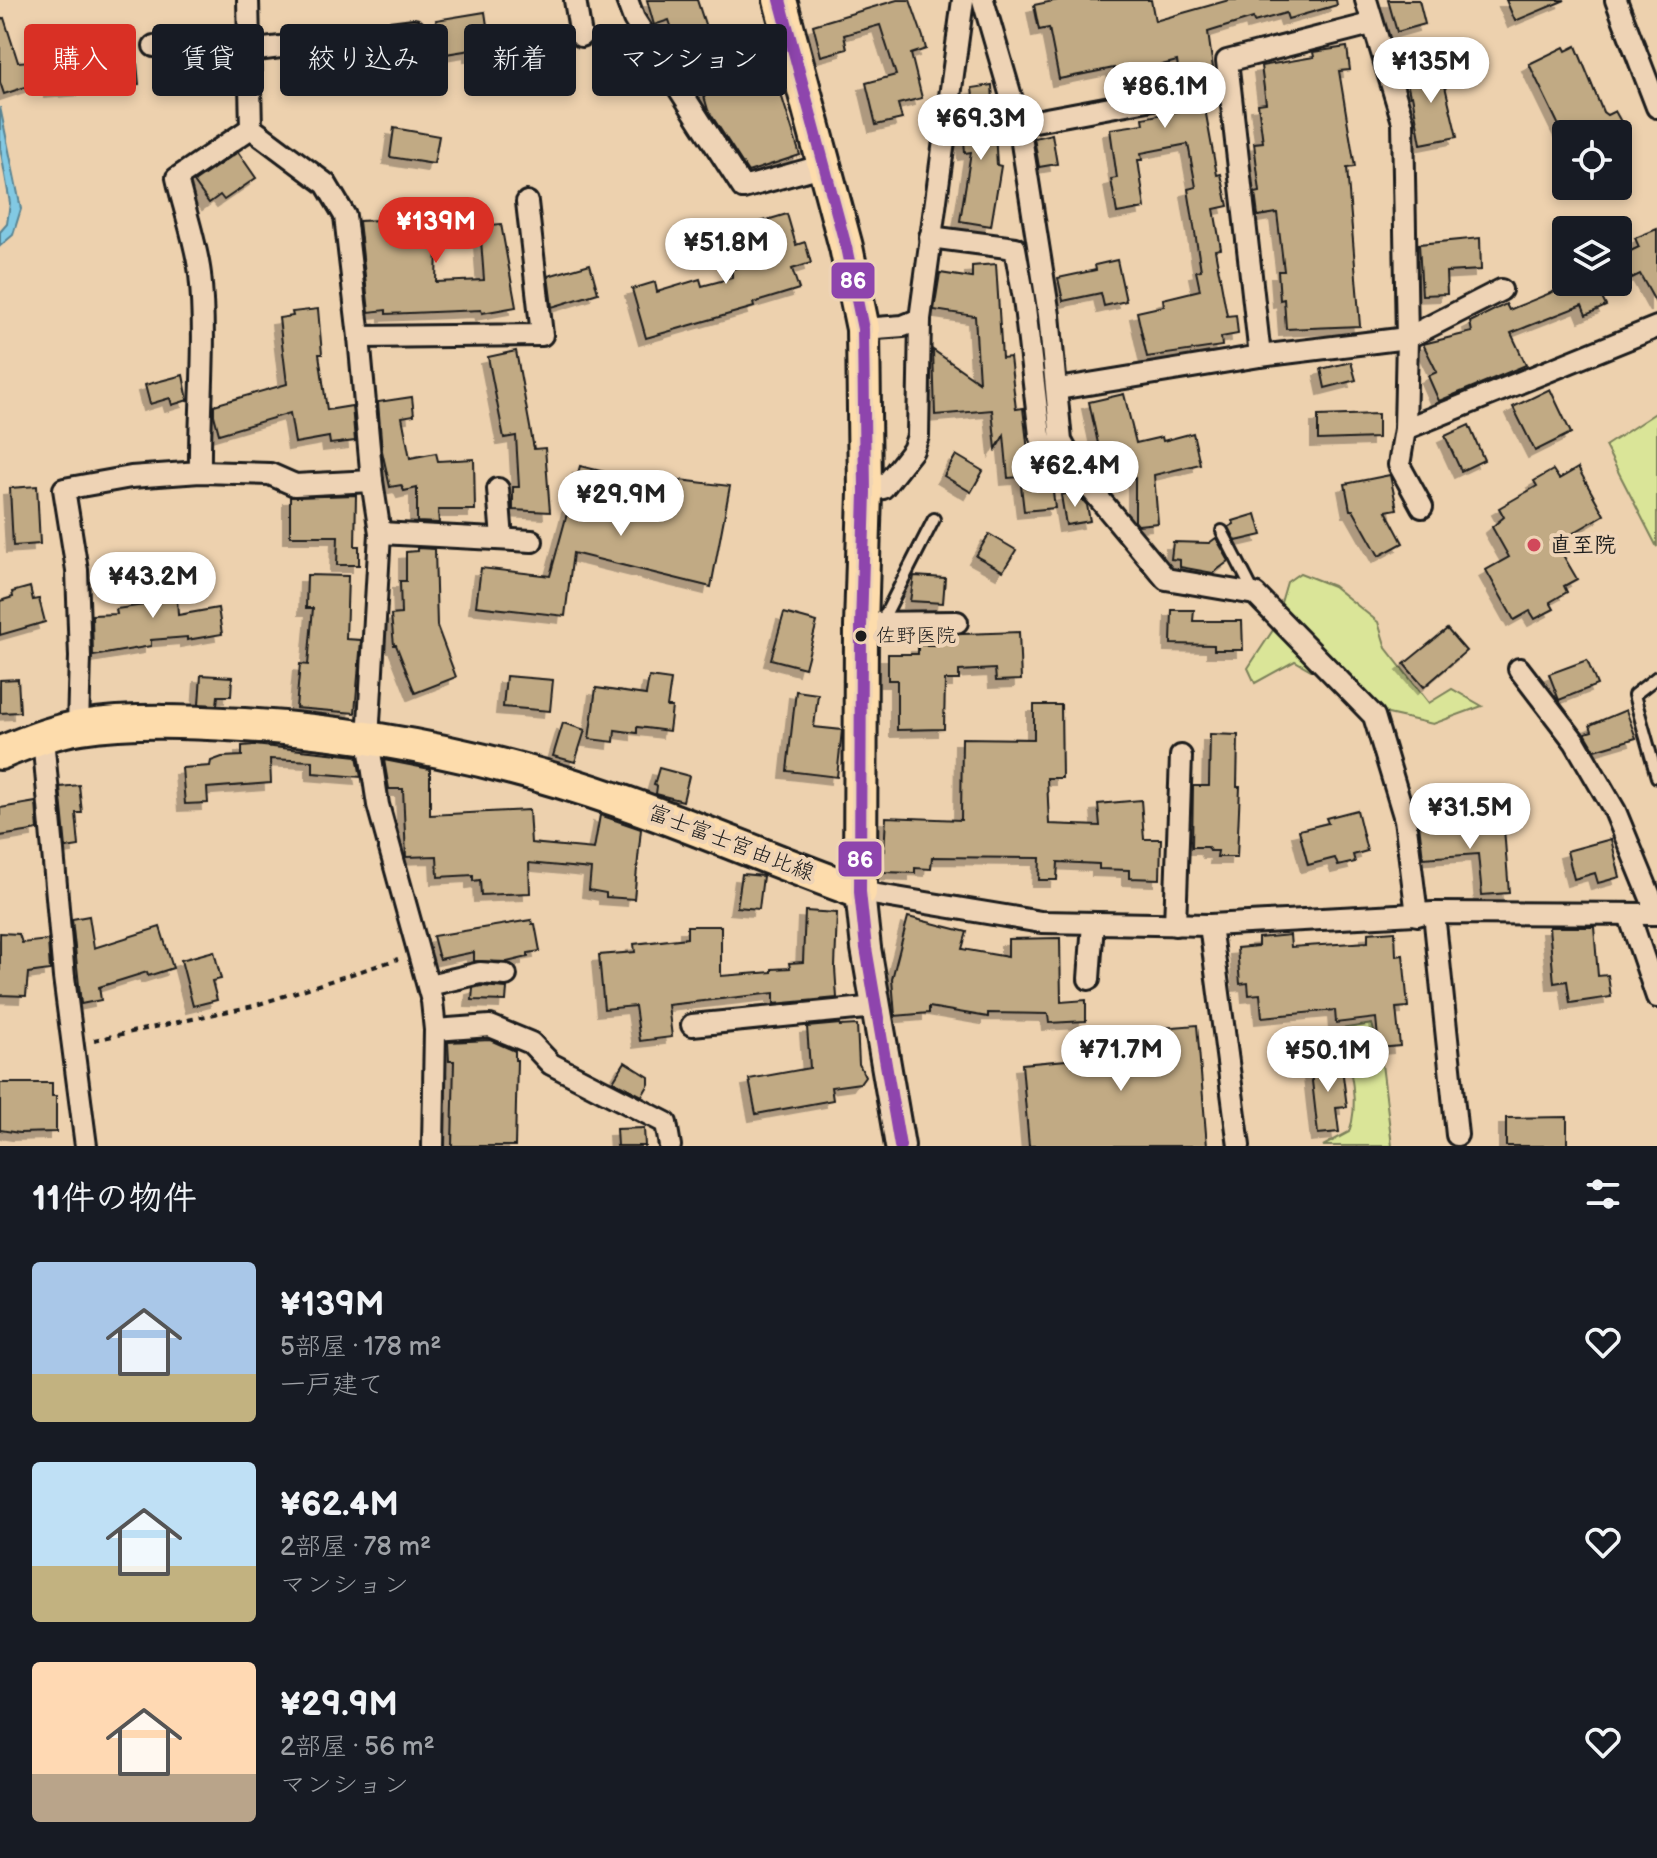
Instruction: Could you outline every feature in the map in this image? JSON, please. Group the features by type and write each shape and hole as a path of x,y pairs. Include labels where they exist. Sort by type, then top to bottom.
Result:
{"main road":[{"path":"780,0 825,165 863,329 865,492 871,623 860,892 900,1146"},
{"name":"富士富士宮由比線","path":"0,753 78,727 203,723 300,729 368,739 464,755 614,799 860,892"}],"street":[{"path":"248,0 248,24"},
{"path":"575,0 581,36"},
{"path":"627,0 634,19 743,188 825,165"},
{"path":"865,492 883,488 913,450 918,436 920,319 963,0"},
{"path":"983,0 1019,124 1049,315 1061,441 1081,477 1166,579 1255,594 1374,716 1405,819 1426,914 1457,1135"},
{"path":"1366,0 1403,122 1407,338 1405,429 1399,465 1422,507"},
{"path":"1616,0 1657,107"},
{"path":"1260,356 1227,61 1371,24"},
{"path":"250,96 251,128"},
{"path":"1019,124 1164,97"},
{"path":"251,128 326,184 345,216 380,533 368,739 378,805 429,985 435,1030 433,1146"},
{"path":"200,472 199,411 204,330 199,271 177,178 251,128"},
{"path":"359,337 542,335 527,202"},
{"path":"930,237 1015,248 1040,435 1054,471 1081,477"},
{"path":"1058,389 1260,356 1407,338 1501,290"},
{"path":"863,329 903,326 920,319"},
{"path":"1405,429 1657,327"},
{"path":"78,727 80,657 77,570 64,489 131,477 200,472 270,474 295,485 372,481"},
{"path":"498,489 502,539"},
{"path":"380,533 532,541"},
{"path":"871,623 957,622"},
{"path":"860,892 1041,922 1210,925 1426,914 1657,913 1615,811 1575,742 1519,669"},
{"path":"43,737 72,1045 86,1146"},
{"path":"1175,925 1181,756"},
{"path":"1629,915 1657,997"},
{"path":"1089,979 1093,923"},
{"path":"1210,925 1239,1146"},
{"path":"429,985 480,973 506,975"},
{"path":"692,1025 876,1007"},
{"path":"435,1030 490,1026 531,1043 551,1064 666,1123 670,1146"}],"lane":[{"path":"871,623 934,519"},
{"path":"1222,531 1255,594"},
{"path":"1657,677 1634,695 1657,777"}],"path":[{"path":"72,1045 253,1006 419,952"}],"green space":[{"path":"1657,412 1657,547 1605,446"},
{"path":"1300,573 1333,586 1378,622 1386,648 1429,703 1452,689 1482,706 1433,724 1388,714 1338,670 1311,670 1295,661 1255,683 1248,668 1273,630 1287,582"},
{"path":"1372,1024 1381,1056 1392,1146 1323,1146 1349,1132 1354,1107 1352,1080 1340,1029"}],"water":[{"path":"0,107 21,209 13,235 0,246 0,232 7,224 10,203 0,147"}],"building":[{"path":"647,0 697,0 705,24 670,24 669,20 654,24"},
{"path":"897,0 910,0 923,37 926,49 911,54 922,98 898,104 902,119 876,125 866,83 896,75 880,25 844,35 847,49 821,56 813,25"},
{"path":"1058,0 1151,0 1155,21 1229,0 1336,0 1337,5 1288,19 1286,13 1254,22 1253,18 1208,32 1216,90 1202,92 1217,175 1221,174 1228,206 1214,209 1221,249 1215,250 1227,316 1236,315 1238,334 1221,337 1222,346 1147,357 1137,312 1164,306 1163,299 1200,290 1196,271 1201,270 1188,189 1196,187 1188,144 1141,153 1142,160 1138,160 1145,208 1117,213 1111,179 1117,178 1110,129 1144,124 1143,118 1184,110 1177,61 1139,71 1138,68 1115,73 1114,68 1059,79 1049,28 1039,30 1034,5"},
{"path":"1388,0 1419,0 1425,24 1397,32"},
{"path":"1506,0 1565,0 1515,21"},
{"path":"485,12 487,24 464,24 464,51 448,54 448,24 437,24 436,20"},
{"path":"4,18 18,62 24,62 24,87 4,94 0,82 0,19"},
{"path":"1576,46 1603,112 1607,115 1615,111 1620,120 1556,120 1529,64 1564,47 1566,51"},
{"path":"1347,47 1350,70 1339,71 1355,167 1347,168 1360,326 1286,329 1284,299 1280,300 1278,271 1284,271 1277,213 1258,216 1255,193 1260,192 1254,143 1263,142 1258,104 1266,103 1261,66 1314,57 1313,52"},
{"path":"136,53 139,84 136,84"},
{"path":"1440,65 1457,137 1421,144 1405,73"},
{"path":"992,85 997,165 1001,166 991,226 960,221 971,152 965,153 963,128 977,127 972,88"},
{"path":"704,96 782,96 800,155 748,172 708,110"},
{"path":"394,128 439,136 434,164 390,157"},
{"path":"1052,134 1057,164 1039,167 1034,138"},
{"path":"238,152 256,178 224,200 220,195 209,203 194,182"},
{"path":"787,214 796,245 805,242 811,263 792,269 799,289 753,303 754,307 646,338 632,289 655,282 657,292 700,279 702,286 732,278 732,269 766,259 764,254 769,253 760,222"},
{"path":"490,215 491,225 501,224 516,307 482,313 481,310 369,312 359,221","holes":["481,240 484,280 436,282 437,246 445,246 445,241"]},
{"path":"1657,229 1657,305 1640,274 1632,278 1632,250 1639,247 1635,238"},
{"path":"1480,238 1481,270 1446,272 1447,294 1422,295 1419,244"},
{"path":"1117,260 1126,301 1104,306 1101,293 1063,301 1058,278 1096,270 1095,265"},
{"path":"590,264 598,293 552,307 548,276"},
{"path":"996,264 1002,358 1010,357 1016,409 1023,408 1028,451 1032,451 1039,468 1040,485 1052,484 1055,508 1024,511 1020,477 1008,478 1004,435 996,449 992,410 935,415 933,350 979,382 975,316 934,310 940,273 972,278 972,266"},
{"path":"1552,292 1552,296 1601,296 1606,306 1586,315 1582,305 1511,333 1526,365 1439,401 1428,376 1437,372 1423,344 1472,332 1470,322 1506,304 1509,310"},
{"path":"318,309 322,354 319,354 327,410 352,406 355,441 330,444 329,437 295,443 290,413 219,434 214,405 287,384 279,318 293,316 292,312"},
{"path":"516,351 534,449 545,448 550,512 513,510 513,487 519,487 516,436 504,438 488,357"},
{"path":"1351,362 1356,380 1325,388 1321,369"},
{"path":"183,375 188,400 172,405 170,398 150,404 145,385"},
{"path":"1550,389 1571,433 1535,451 1513,407"},
{"path":"1124,394 1136,443 1162,437 1163,441 1193,433 1200,464 1154,475 1158,523 1138,525 1135,521 1135,478 1107,487 1093,471 1091,448 1099,448 1089,402"},
{"path":"412,397 414,415 402,417 410,458 436,453 438,461 474,459 475,510 438,510 439,523 417,522 417,488 404,491 401,485 390,487 382,451 378,402"},
{"path":"1378,414 1378,438 1318,440 1318,416"},
{"path":"1469,425 1484,460 1461,471 1445,436"},
{"path":"956,455 983,471 971,492 944,476"},
{"path":"580,466 654,484 654,477 730,486 711,587 573,553 565,616 476,606 481,568 550,576"},
{"name":"直至院","path":"1578,468 1604,515 1556,543 1577,579 1564,586 1567,592 1550,602 1554,609 1535,619 1530,611 1514,620 1486,570 1509,557 1492,527 1504,517 1499,508 1537,486 1534,481 1553,470 1559,479"},
{"path":"1390,475 1397,509 1386,511 1403,543 1379,556 1353,510 1350,510 1345,484"},
{"path":"37,486 40,544 13,546 10,488"},
{"path":"1076,492 1087,505 1090,521 1066,525 1061,495"},
{"path":"356,495 355,546 359,546 359,565 337,565 338,536 290,536 290,497"},
{"path":"1256,514 1262,535 1236,541 1229,527 1234,524 1233,521"},
{"path":"989,534 1016,550 1003,571 976,556"},
{"path":"1216,538 1229,561 1213,573 1180,567 1180,560 1171,559 1173,542 1209,543"},
{"path":"417,548 435,549 437,626 456,677 415,693 394,645 391,615 401,614 400,581 406,581 406,552 417,551"},
{"path":"175,562 178,615 218,608 222,634 187,640 187,637 151,640 151,646 93,656 92,615 117,614 116,609 159,603 156,563"},
{"path":"307,575 348,576 346,639 361,640 355,713 296,708 300,664 308,665 313,608 306,608"},
{"path":"914,576 945,578 943,603 910,601"},
{"path":"30,587 33,600 39,599 45,622 0,635 0,601 13,597 12,592"},
{"path":"1172,610 1194,610 1193,621 1242,621 1243,650 1214,650 1214,645 1171,644"},
{"path":"784,613 817,622 805,668 771,659"},
{"path":"1447,629 1466,651 1424,687 1404,664"},
{"path":"1019,632 1021,680 996,681 995,669 959,671 959,680 945,680 944,729 897,730 897,680 888,680 888,654 918,654 918,645 935,645 935,635"},
{"path":"1587,660 1597,685 1559,700 1549,674"},
{"path":"201,675 232,677 231,696 218,696 217,705 199,704"},
{"path":"506,676 553,680 550,711 503,707"},
{"path":"649,677 671,680 667,707 672,707 669,731 637,727 637,733 615,730 614,742 589,739 596,688 646,695"},
{"path":"18,679 20,712 0,713 0,680"},
{"path":"796,691 818,694 814,727 842,730 837,777 787,771"},
{"path":"1034,705 1061,705 1062,778 1047,778 1049,824 1100,826 1098,804 1141,800 1144,839 1161,839 1160,879 1129,878 1129,870 1099,869 1099,864 1058,862 1057,880 1039,880 1040,858 932,857 931,869 915,868 915,873 883,872 886,817 961,820 962,738 1034,739"},
{"path":"1626,710 1636,738 1595,750 1585,733 1592,731 1590,725"},
{"path":"563,723 585,730 575,762 553,756"},
{"path":"1210,734 1238,735 1237,787 1240,787 1237,857 1217,857 1218,851 1210,851 1208,847 1192,847 1193,786 1209,786"},
{"path":"242,746 357,756 361,777 313,773 313,761 270,759 271,783 207,788 208,803 185,804 182,768 210,766 211,761 222,757 242,756"},
{"path":"384,760 430,769 430,815 529,810 531,843 594,849 600,815 641,829 634,899 606,897 606,893 589,890 591,869 529,863 530,893 481,895 480,880 473,881 473,875 438,877 437,856 406,857 403,789 389,789"},
{"path":"659,768 689,776 683,801 656,794 657,786 654,785"},
{"path":"79,785 82,813 76,813 79,846 66,848 60,787"},
{"path":"36,802 38,830 0,836 0,808"},
{"path":"1357,810 1367,851 1353,855 1355,862 1338,866 1335,858 1308,865 1299,830 1328,823 1326,818"},
{"path":"1460,821 1461,832 1504,828 1509,893 1482,895 1478,854 1423,858 1419,824"},
{"path":"1611,839 1620,877 1598,883 1595,873 1574,879 1567,851"},
{"path":"742,874 763,876 759,909 737,907"},
{"path":"805,911 837,913 837,998 774,1004 774,993 668,1005 672,1037 640,1041 635,1006 604,1009 599,955 635,952 634,944 687,938 687,926 721,926 721,976 772,972 772,969 790,968 789,963 803,962"},
{"path":"89,916 94,948 160,927 173,968 148,976 147,972 99,987 101,1000 81,1004 72,919"},
{"path":"908,917 967,932 962,949 1008,957 1008,939 1060,938 1061,1002 1086,1000 1086,1021 1049,1023 1048,1014 988,1013 988,1017 929,1007 929,1013 895,1016 892,979"},
{"path":"531,920 535,924 540,951 528,953 528,957 507,962 474,961 474,952 440,959 438,955 433,936"},
{"path":"1549,927 1594,927 1598,976 1608,975 1611,997 1570,1003 1567,981 1554,983"},
{"path":"1395,931 1396,956 1403,955 1408,1007 1396,1008 1400,1046 1379,1048 1376,1018 1336,1023 1335,1010 1262,1017 1260,994 1249,995 1248,983 1240,984 1237,948 1258,946 1258,938 1290,935 1291,947 1368,942 1368,933"},
{"path":"0,933 19,934 22,943 48,940 50,970 28,973 26,996 0,995"},
{"path":"214,951 221,979 212,981 217,1000 193,1006 181,960"},
{"path":"473,988 507,988 506,1001 472,1000"},
{"path":"857,1025 859,1064 865,1076 860,1083 831,1087 833,1100 756,1114 749,1079 810,1068 807,1027"},
{"path":"1197,1025 1207,1146 1029,1146 1022,1064 1100,1057 1099,1033"},
{"path":"490,1040 515,1051 515,1146 452,1146 454,1061 449,1061 448,1042"},
{"path":"1341,1060 1347,1107 1336,1108 1339,1132 1318,1134 1310,1063"},
{"path":"625,1062 649,1077 649,1084 642,1096 613,1081"},
{"path":"0,1083 52,1083 52,1096 56,1096 56,1132 0,1130"},
{"path":"1567,1117 1567,1146 1506,1146 1506,1118"},
{"path":"644,1128 645,1146 617,1146 616,1129"}],"transit line":[{"name":"86","path":"780,0 846,247 863,329 865,492 860,892 866,948 900,1146"}],"place":[{"name":"直至院","path":"1534,545"},
{"name":"佐野医院","path":"861,636"}]}
